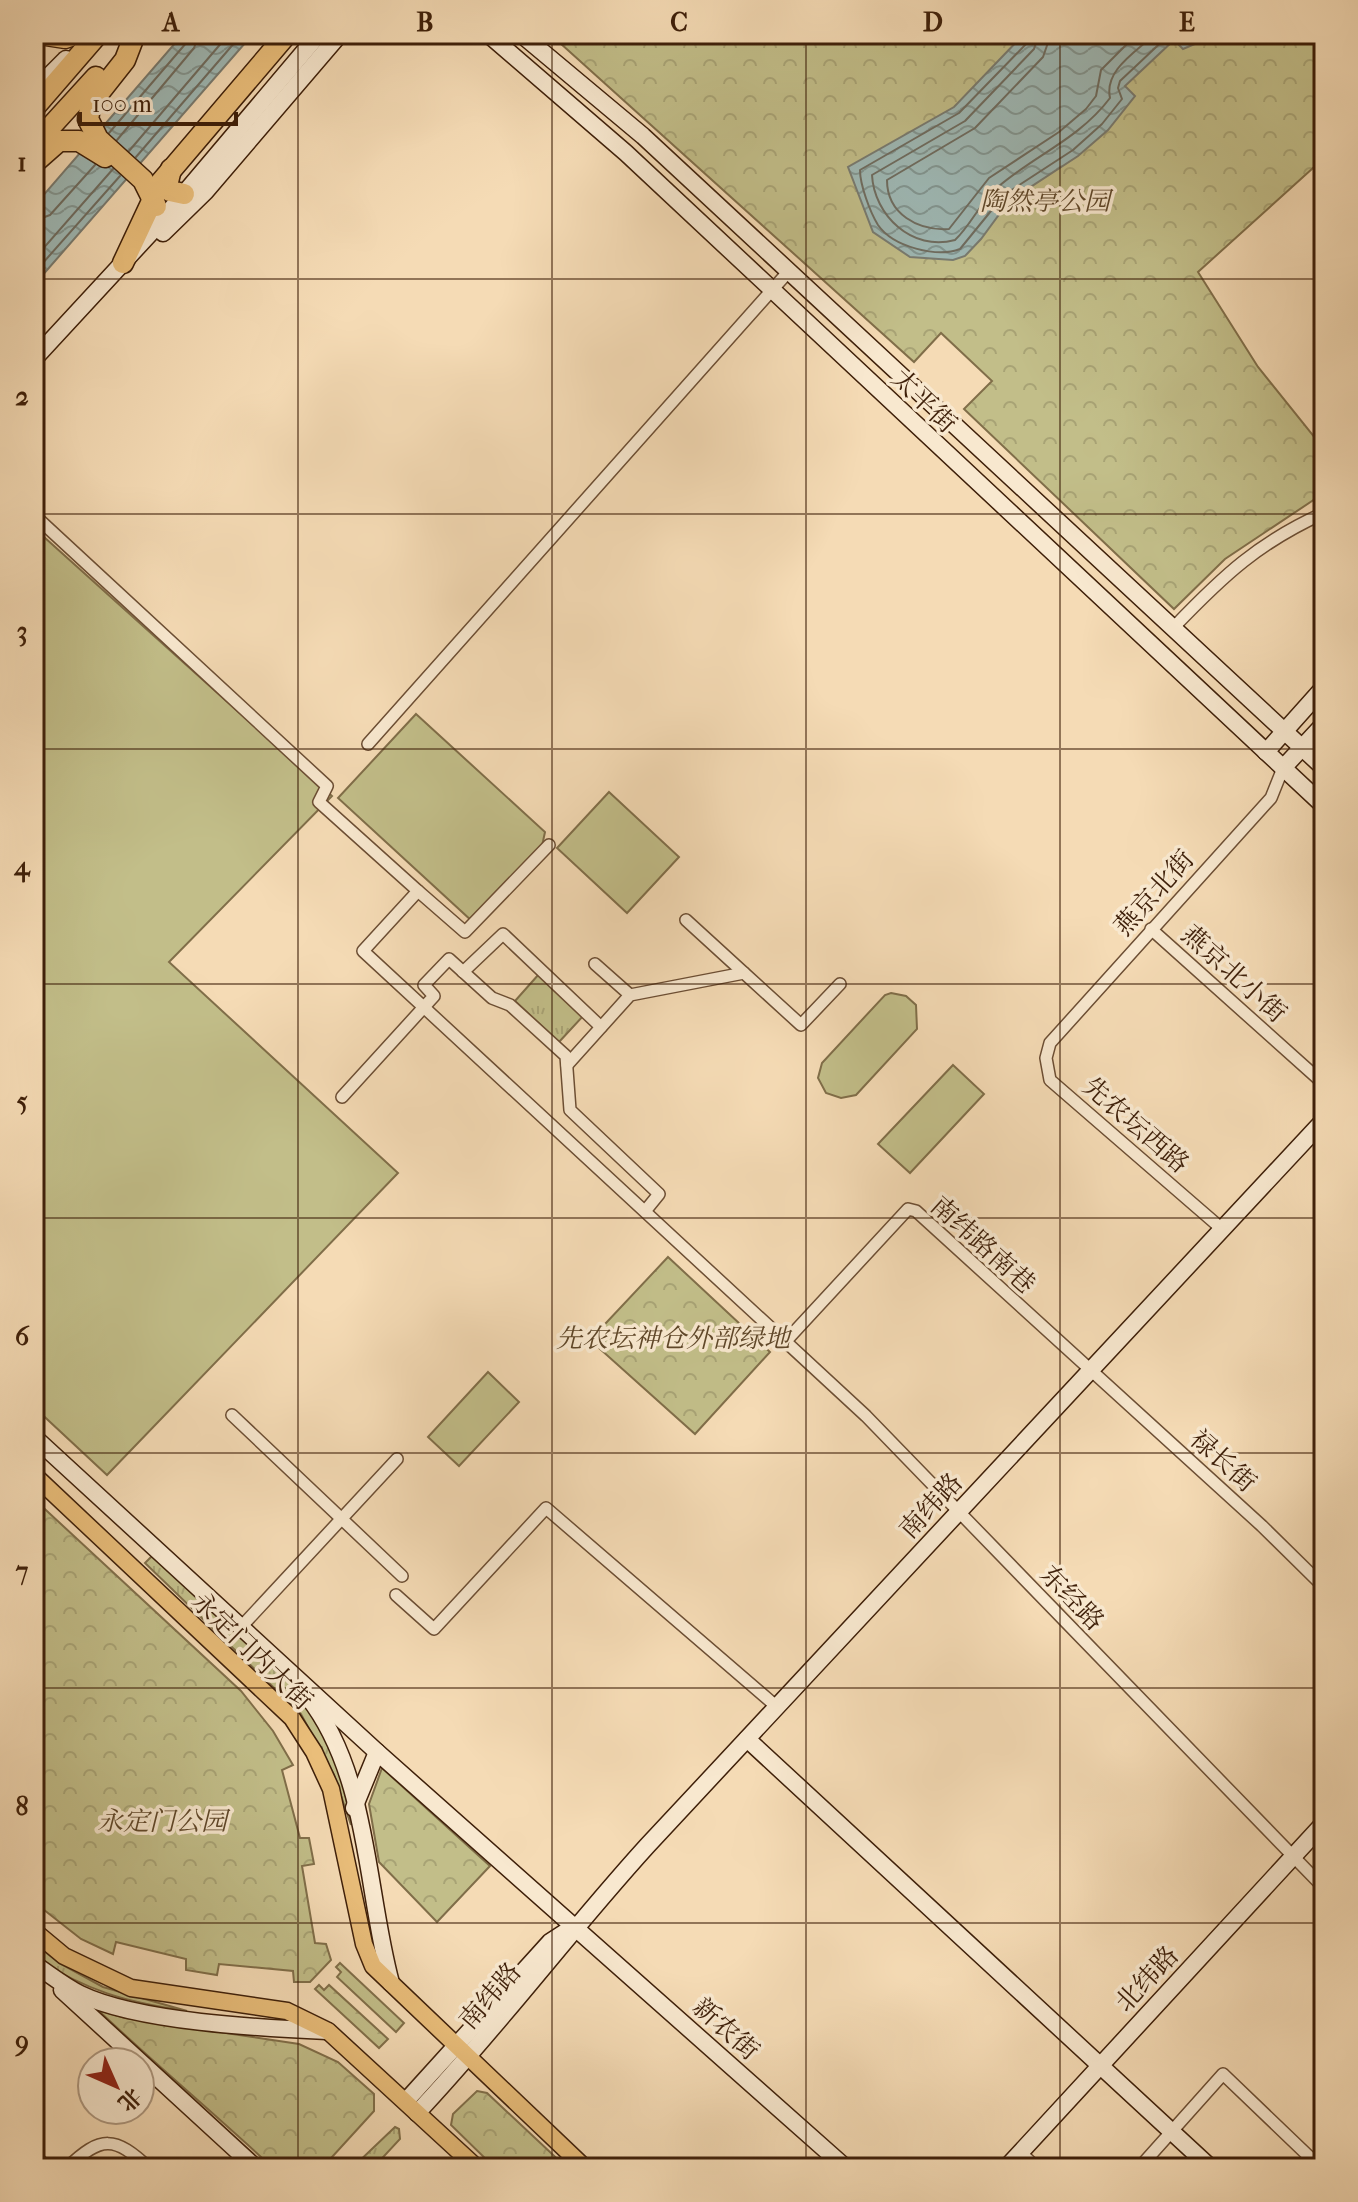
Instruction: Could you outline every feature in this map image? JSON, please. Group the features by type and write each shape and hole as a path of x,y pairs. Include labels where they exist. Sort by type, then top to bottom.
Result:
{"highway":[{"path":"39,34 65,38 76,34"},
{"path":"34,108 96,34"},
{"path":"85,134 91,103 125,60 135,34"},
{"path":"34,145 135,34"},
{"path":"123,263 151,224 154,200 171,169 287,34"},
{"path":"34,163 59,141 85,134"},
{"path":"85,134 139,181 154,200"},
{"path":"139,181 171,169"},
{"path":"171,169 170,191 184,194"},
{"path":"139,181 151,224"}],"main road":[{"name":"永定门内大街","path":"34,1475 292,1718 314,1752 331,1789 356,1910 373,1966 585,2168"},
{"path":"34,1931 64,1956 104,1977 150,1993 287,2011 328,2031 477,2168"}],"street":[{"path":"34,91 96,34"},
{"path":"151,224 184,194 319,34"},
{"path":"34,359 123,263 170,227 205,192 340,34"},
{"name":"太平街","path":"488,34 626,153 1324,806"},
{"name":"太平街","path":"521,34 643,136 1175,626 1324,768"},
{"path":"368,744 789,271"},
{"path":"1175,626 1229,569 1288,529 1324,513"},
{"path":"34,515 327,786 319,802 465,932 549,845"},
{"path":"1266,752 1324,687"},
{"path":"1283,768 1324,724"},
{"name":"燕京北街","path":"1050,1043 1271,798 1283,768"},
{"name":"东经路","path":"418,891 363,951 866,1416 1324,1888"},
{"path":"686,920 801,1025 840,984"},
{"name":"燕京北小街","path":"1151,929 1324,1084"},
{"path":"463,972 503,934 601,1027"},
{"path":"342,1097 434,996 424,985 449,959 492,998 510,1005 566,1056 570,1110 659,1194 646,1210"},
{"path":"595,964 630,995"},
{"path":"567,1065 630,995 744,973"},
{"name":"先农坛西路","path":"1050,1043 1046,1058 1050,1080 1222,1229"},
{"name":"南纬路","path":"412,2107 560,1951 575,1926 747,1739 1324,1120"},
{"name":"南纬路南巷","path":"785,1342 908,1209 916,1211 1090,1372"},
{"name":"禄长街","path":"1090,1372 1262,1526 1324,1587"},
{"path":"232,1415 402,1576"},
{"path":"34,1467 39,1444 242,1626 288,1670 315,1706 332,1736 354,1808 391,1983"},
{"path":"242,1626 397,1459"},
{"path":"396,1595 434,1629 546,1508 777,1707"},
{"name":"永定门内大街","path":"288,1670 575,1926"},
{"path":"747,1739 1211,2168"},
{"path":"354,1808 377,1752"},
{"name":"北纬路","path":"1006,2168 1324,1823"},
{"name":"新农街","path":"575,1926 846,2168"},
{"path":"34,1964 79,1993 116,2008 256,2026 328,2031"},
{"path":"34,1964 256,2168"},
{"path":"1139,2168 1223,2074 1321,2168"},
{"path":"67,2168 88,2149 111,2143 128,2149 149,2168"},
{"path":"1020,2152 1037,2168"},
{"path":"34,2155 48,2168"}],"green space":[{"name":"陶然亭公园","path":"550,34 1324,34 1324,158 1198,272 1258,367 1324,449 1324,493 1225,559 1174,609 964,409 992,381 941,333 914,362"},
{"path":"34,528 332,796 169,962 398,1173 107,1475 34,1407"},
{"path":"416,714 545,832 542,846 473,922 338,798"},
{"path":"609,792 679,857 627,913 557,848"},
{"path":"539,974 584,1015 559,1042 515,1001"},
{"path":"885,995 906,996 916,1005 917,1029 856,1095 841,1098 826,1093 818,1078 822,1063"},
{"path":"953,1065 984,1094 910,1173 878,1144"},
{"name":"先农坛神仓外部绿地","path":"668,1257 770,1352 695,1434 590,1340"},
{"path":"488,1372 519,1402 459,1466 428,1437"},
{"name":"永定门公园","path":"34,1499 241,1691 273,1731 293,1765 282,1770 300,1838 309,1838 314,1864 302,1866 315,1943 326,1944 331,1960 310,1982 294,1982 293,1971 219,1964 217,1975 186,1970 186,1959 116,1942 113,1954 81,1939 34,1902"},
{"path":"155,1553 259,1649 305,1703 324,1733 338,1765 351,1825 334,1775 301,1714 145,1563"},
{"path":"382,1768 490,1866 437,1922 379,1862 369,1804"},
{"path":"34,1943 59,1963 103,1987 187,2011 144,2004 89,1987 34,1957"},
{"path":"340,1963 404,2023 396,2032 337,1977 341,1972 336,1967"},
{"path":"319,1985 324,1990 329,1985 388,2039 379,2048 315,1989"},
{"path":"98,2010 125,2018 299,2044 338,2062 374,2094 374,2111 322,2168 273,2168 156,2063 156,2046 137,2046"},
{"path":"477,2091 487,2093 567,2168 495,2168 451,2125 453,2114"},
{"path":"395,2127 399,2129 400,2139 373,2168 352,2168"}],"water":[{"path":"183,34 253,34 34,285 34,206"},
{"path":"1024,34 1218,34 1183,49 1174,40 1125,86 1135,96 1108,130 1078,156 1009,201 965,256 953,260 910,257 873,232 848,167 954,107"}]}
